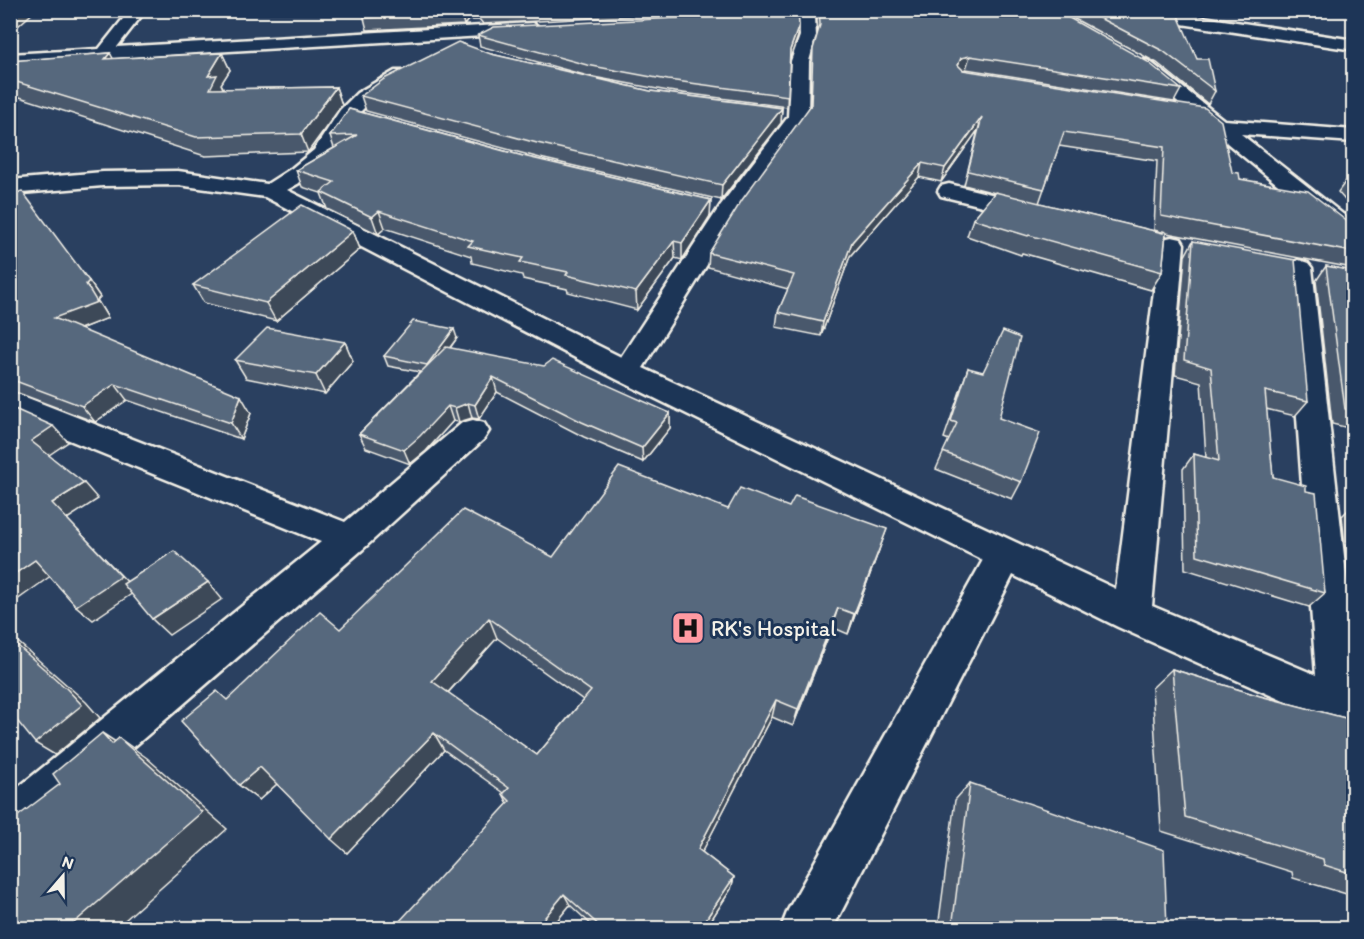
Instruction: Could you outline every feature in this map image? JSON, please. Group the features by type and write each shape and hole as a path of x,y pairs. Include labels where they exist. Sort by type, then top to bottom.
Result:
{"street":[{"path":"104,53 139,10"},
{"path":"458,50 472,31 478,10"},
{"path":"1122,10 1353,45"},
{"path":"626,372 717,209 787,116 808,36 807,17"},
{"path":"10,58 553,26"},
{"path":"1130,58 1150,69 1353,235"},
{"path":"271,191 300,173 322,154 347,114 364,97 419,66"},
{"path":"1171,108 1213,120 1353,136"},
{"path":"347,114 369,120"},
{"path":"10,187 103,179 178,178 271,191 626,372 1005,555 1132,615 1346,707 1299,268"},
{"path":"949,191 1049,215"},
{"path":"1132,615 1172,244"},
{"path":"10,401 53,421 350,538"},
{"path":"10,824 350,538 473,431"},
{"path":"806,928 1005,555"}],"building":[{"path":"366,10 464,10 461,13 364,18"},
{"path":"480,10 510,10 481,12"},
{"path":"819,10 1055,10 1148,62 1181,89 970,56 961,58 958,65 963,70 1205,108 1221,121 1232,172 1239,173 1240,179 1308,191 1353,226 1353,252 1161,216 1164,147 1064,132 1044,189 968,171 982,117 945,168 922,163 852,242 823,322 778,312 794,275 709,253 742,200 811,105 813,49 820,25"},
{"path":"1084,10 1160,10 1177,13 1197,59 1208,59 1215,91 1163,51"},
{"path":"798,12 799,25 790,50 788,96 668,80 587,65 478,35 494,27"},
{"path":"458,42 491,54 650,91 782,108 722,185 537,143 361,96 384,79"},
{"path":"110,53 105,59 222,53 208,76 217,75 210,89 336,87 301,134 196,137 10,80 10,61"},
{"path":"349,109 523,156 711,200 682,243 674,241 636,292 566,275 568,272 520,262 523,258 468,246 473,241 379,211 372,217 321,192 334,182 296,170 357,135 330,136"},
{"path":"22,191 89,281 86,284 97,302 54,318 241,396 231,423 115,384 82,406 10,379 10,196"},
{"path":"995,192 1166,232 1162,272 973,219"},
{"path":"302,205 353,231 266,303 193,285"},
{"path":"1193,241 1295,260 1308,401 1265,391 1273,477 1306,486 1306,491 1316,493 1325,593 1197,555 1194,454 1219,461 1211,368 1184,360"},
{"path":"1326,266 1353,271 1353,411 1345,409"},
{"path":"413,321 454,329 427,365 384,356"},
{"path":"267,328 345,342 316,375 235,360"},
{"path":"1003,331 1020,338 999,418 1040,433 1021,482 943,452 957,423 951,421 968,368 983,372"},
{"path":"446,347 544,366 552,360 670,413 642,448 582,422 493,377 475,405 468,403 455,408 448,406 404,450 359,434"},
{"path":"10,407 53,426 31,441 84,483 52,503 121,576 76,606 35,560 10,577"},
{"path":"619,467 728,509 740,488 789,507 795,496 887,529 854,614 838,608 798,709 776,700 698,849 734,877 700,928 602,928 564,894 536,928 403,928 398,923 510,801 503,794 509,788 434,733 331,839 260,767 239,785 181,721 217,691 227,700 320,612 340,629 463,510 553,557","holes":["489,618 591,691 537,755 432,681"]},
{"path":"174,551 208,582 152,619 123,584"},
{"path":"10,639 82,705 35,743 10,712"},
{"path":"1172,669 1260,696 1353,720 1353,874 1324,865 1323,859 1185,817"},
{"path":"102,733 112,744 119,738 202,812 68,928 10,928 10,822 60,784 53,774"},
{"path":"970,783 1164,850 1167,928 952,928"}],"place":[{"name":"RK's Hospital","path":"688,628"}]}
